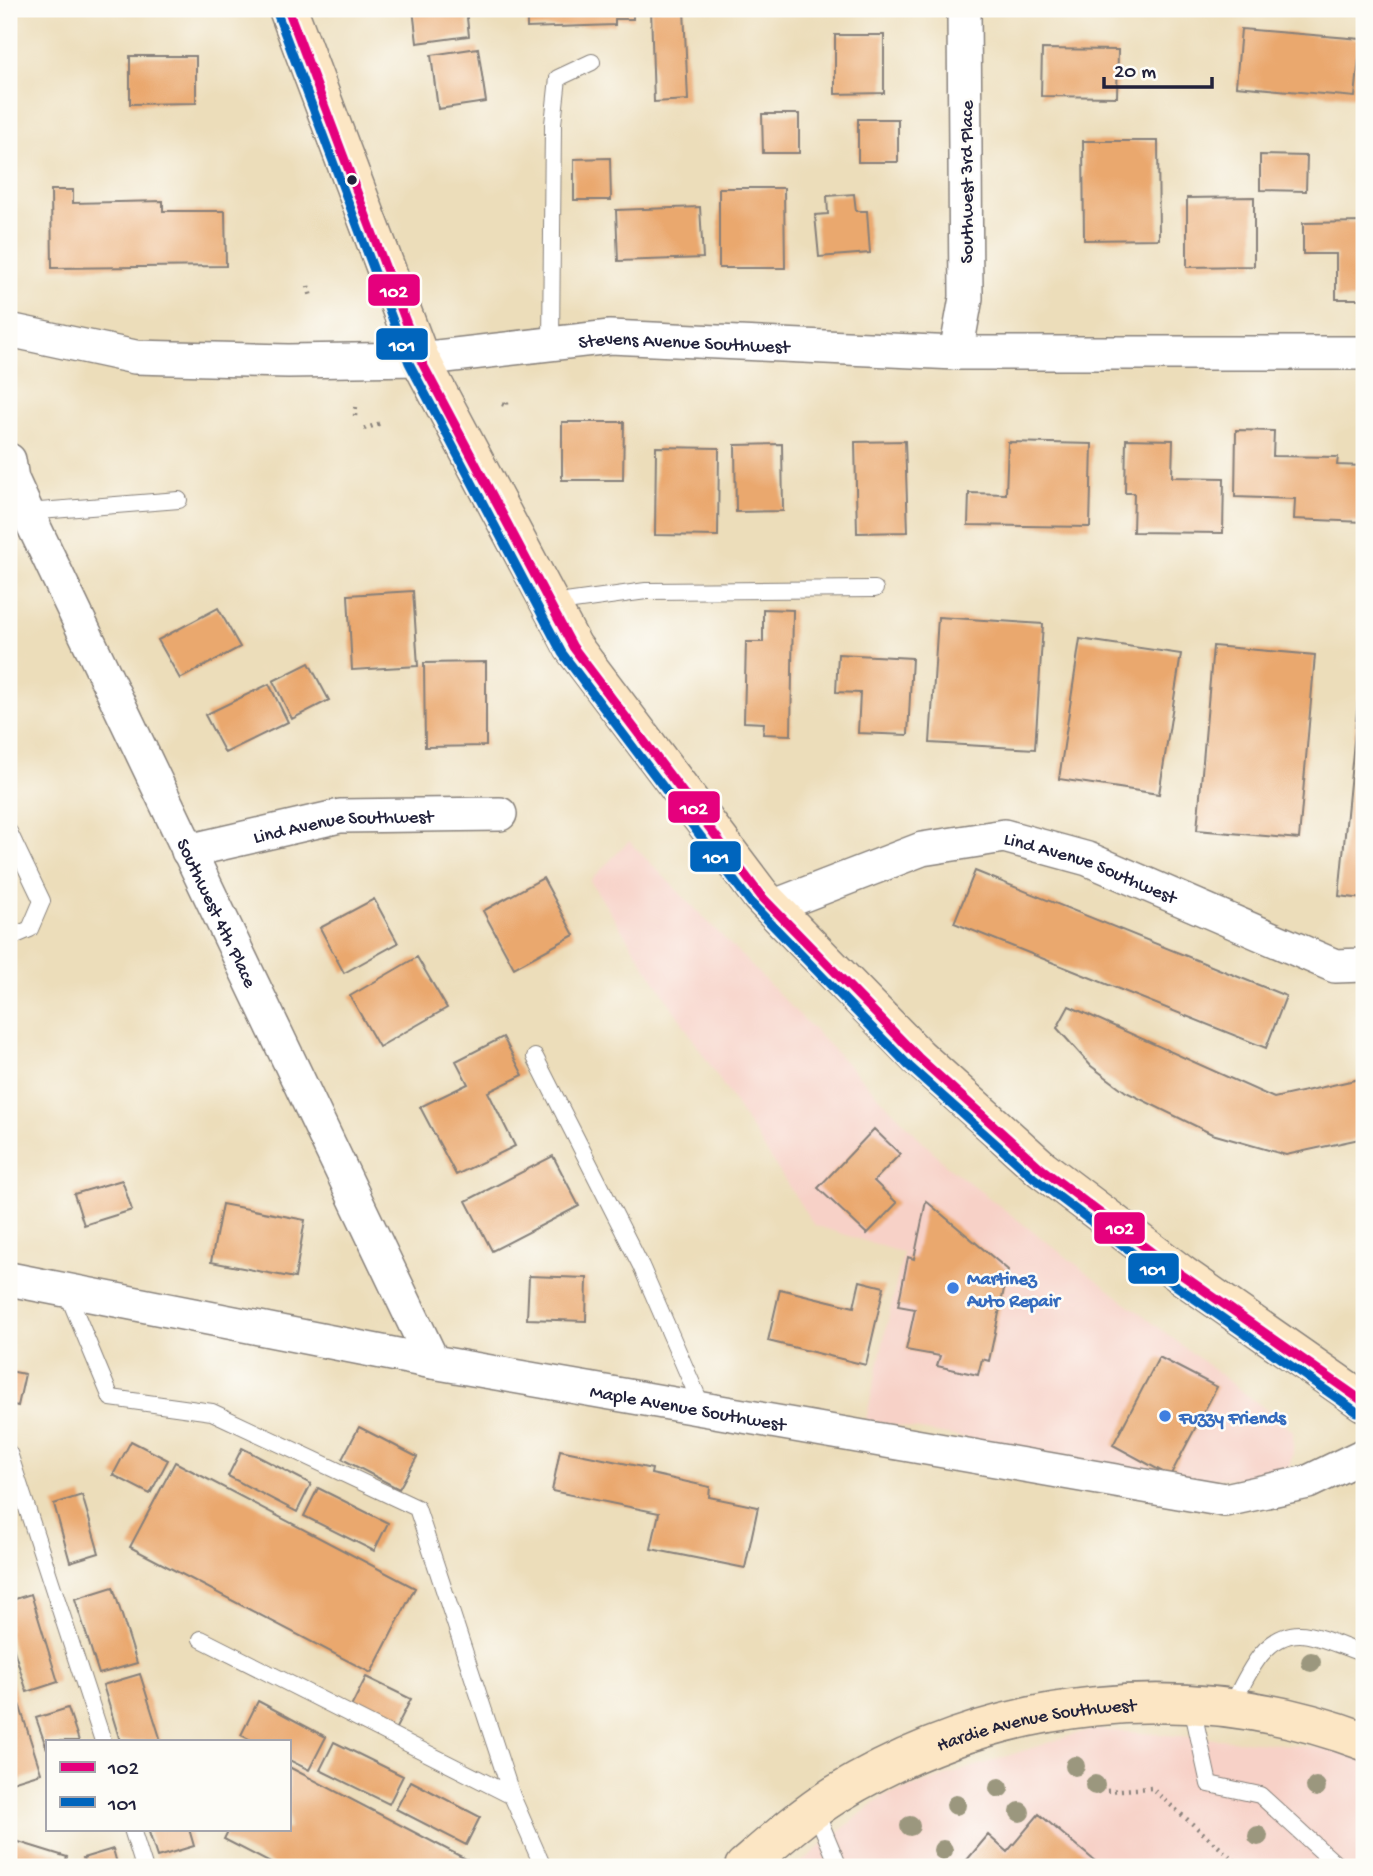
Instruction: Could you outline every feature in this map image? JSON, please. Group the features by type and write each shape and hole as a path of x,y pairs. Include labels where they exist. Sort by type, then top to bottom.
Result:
{"main road":[{"path":"288,9 420,359 549,604 580,656 772,907 918,1057 1042,1170 1182,1275 1364,1402"},
{"name":"Hardie Avenue Southwest","path":"744,1867 815,1810 884,1767 937,1743 991,1725 1048,1712 1106,1703 1231,1707 1279,1715 1364,1741"}],"street":[{"name":"Southwest 3rd Place","path":"956,354 966,298 964,9"},
{"name":"Stevens Avenue Southwest","path":"9,330 135,357 288,361 420,359 610,337 956,354 1364,353"},
{"name":"Southwest 4th Place","path":"9,460 18,517 188,851 433,1362"},
{"name":"Lind Avenue Southwest","path":"188,851 340,816 500,814"},
{"name":"Lind Avenue Southwest","path":"772,907 922,849 1004,835 1088,859 1335,966 1364,965"},
{"name":"Maple Avenue Southwest","path":"9,1279 433,1362 1225,1500 1308,1482 1364,1455"}],"lane":[{"path":"551,344 553,124 558,78 592,62"},
{"path":"18,517 179,500"},
{"path":"549,604 646,591 875,589"},
{"path":"9,832 42,901 30,929 9,938"},
{"path":"535,1057 641,1266 703,1409"},
{"path":"65,1290 111,1398 212,1412 417,1508 512,1796 542,1867"},
{"path":"9,1453 103,1740"},
{"path":"1231,1707 1258,1658 1273,1643 1300,1634 1364,1654"},
{"path":"201,1639 512,1796"},
{"path":"1191,1704 1209,1784 1261,1796 1339,1867"},
{"path":"815,1810 839,1867"},
{"path":"132,1830 144,1867"}],"path":[{"path":"308,286 311,297"},
{"path":"355,416 356,406"},
{"path":"364,429 381,423"},
{"path":"1107,1791 1151,1788 1242,1867"}],"shaded area":[{"path":"629,841 946,1165 1286,1425 1293,1432 1293,1453 1288,1469 1252,1478 1186,1479 866,1420 903,1253 814,1225 590,881"},
{"path":"1091,1729 1343,1749 1364,1760 1364,1867 795,1867 883,1796"}],"building":[{"path":"413,9 466,9 469,36 417,43"},
{"path":"527,9 633,9 633,19 615,19 615,25 527,28"},
{"path":"651,9 684,9 688,100 654,102"},
{"path":"1241,29 1361,39 1355,97 1236,86"},
{"path":"835,35 884,35 884,93 835,94"},
{"path":"478,48 486,102 438,109 431,55"},
{"path":"1042,49 1118,50 1117,97 1041,96"},
{"path":"130,56 196,56 196,103 130,104"},
{"path":"762,114 799,114 799,153 763,153"},
{"path":"858,119 898,119 898,162 858,162"},
{"path":"1083,141 1158,141 1159,239 1084,240"},
{"path":"1260,155 1307,156 1306,191 1260,190"},
{"path":"610,158 611,200 574,200 574,159"},
{"path":"719,188 784,188 785,268 719,268"},
{"path":"51,190 73,190 73,203 163,201 163,211 225,211 226,266 52,268"},
{"path":"854,194 856,211 867,211 870,253 819,257 815,215 828,214 827,196"},
{"path":"1254,197 1254,266 1187,267 1187,198"},
{"path":"700,207 703,258 618,261 616,210"},
{"path":"1364,222 1364,299 1336,299 1336,254 1303,254 1303,223"},
{"path":"562,422 624,422 623,480 562,480"},
{"path":"1236,430 1274,431 1273,456 1338,457 1337,465 1364,466 1364,522 1294,519 1295,499 1235,497"},
{"path":"1126,439 1173,440 1172,477 1224,478 1223,533 1133,532 1134,493 1125,493"},
{"path":"905,441 908,532 857,533 855,442"},
{"path":"1008,442 1092,444 1090,527 968,525 969,493 1006,494"},
{"path":"782,444 783,511 736,512 735,445"},
{"path":"656,447 719,448 718,536 655,535"},
{"path":"413,591 418,666 352,670 348,595"},
{"path":"218,608 240,647 180,679 158,640"},
{"path":"763,609 793,610 791,735 763,734 764,723 744,722 746,642 763,642"},
{"path":"938,617 1043,624 1035,749 930,743"},
{"path":"1080,639 1181,654 1159,794 1059,779"},
{"path":"1213,646 1315,655 1299,839 1197,830"},
{"path":"838,654 912,658 908,735 858,733 860,693 836,692"},
{"path":"1364,659 1364,899 1339,896"},
{"path":"486,662 486,746 425,747 424,663"},
{"path":"309,663 329,700 292,719 273,681"},
{"path":"269,684 288,722 225,753 205,715"},
{"path":"975,871 1286,996 1266,1048 954,923"},
{"path":"543,878 574,935 514,968 483,911"},
{"path":"374,899 398,943 344,973 320,928"},
{"path":"417,957 447,1008 379,1047 350,996"},
{"path":"1069,1006 1274,1098 1364,1078 1364,1138 1286,1155 1212,1134 1126,1092 1091,1066 1057,1028"},
{"path":"503,1037 523,1075 488,1092 515,1146 456,1175 420,1107 468,1084 456,1061"},
{"path":"874,1129 900,1154 874,1181 897,1203 867,1234 818,1188"},
{"path":"553,1156 579,1206 492,1251 466,1201"},
{"path":"122,1180 132,1210 84,1225 74,1194"},
{"name":"Martinez Auto Repair","path":"926,1201 1008,1270 989,1361 982,1359 978,1375 937,1366 940,1356 906,1350 915,1309 898,1306 908,1257 914,1259"},
{"path":"222,1204 305,1220 295,1278 211,1262"},
{"path":"529,1276 587,1278 586,1321 527,1319"},
{"path":"860,1281 884,1287 866,1365 768,1341 780,1289 854,1307"},
{"name":"Fuzzy Friends","path":"1159,1357 1217,1387 1170,1476 1113,1445"},
{"path":"9,1371 25,1374 18,1406 9,1404"},
{"path":"359,1427 417,1457 399,1489 342,1459"},
{"path":"131,1441 168,1460 150,1494 113,1475"},
{"path":"242,1448 311,1484 297,1512 228,1476"},
{"path":"560,1450 652,1469 651,1474 710,1487 709,1497 758,1507 745,1568 651,1549 659,1513 552,1491"},
{"path":"175,1462 415,1588 371,1673 130,1547"},
{"path":"318,1488 388,1523 374,1551 304,1516"},
{"path":"82,1495 99,1553 70,1562 54,1504"},
{"path":"113,1587 137,1663 99,1674 75,1599"},
{"path":"31,1594 58,1682 27,1692 9,1634 9,1601"},
{"path":"9,1672 41,1773 9,1783"},
{"path":"140,1674 161,1740 120,1740 103,1685"},
{"path":"366,1677 411,1699 394,1732 350,1709"},
{"path":"258,1701 326,1737 309,1770 290,1760 290,1740 251,1740 241,1735"},
{"path":"68,1708 79,1740 46,1740 46,1746 36,1718"},
{"path":"334,1742 403,1776 389,1804 320,1770"},
{"path":"290,1768 481,1867 278,1867 224,1839 228,1830 290,1830"},
{"path":"411,1781 480,1817 466,1845 396,1809"},
{"path":"1039,1814 1102,1867 961,1867 988,1835 1007,1852"},
{"path":"148,1830 189,1830 194,1846 157,1857"},
{"path":"9,1839 67,1857 64,1867 9,1867"},
{"path":"113,1849 118,1867 86,1867 83,1858"}],"transit line":[{"name":"102","path":"288,9 420,359 573,647 761,896 918,1057 1042,1169 1182,1275 1364,1402"},
{"name":"101","path":"277,13 409,363 562,653 751,903 909,1066 1034,1178 1175,1285 1357,1412"}],"place":[{"name":"Martinez Auto Repair","path":"953,1288"},
{"name":"Fuzzy Friends","path":"1165,1416"}]}
